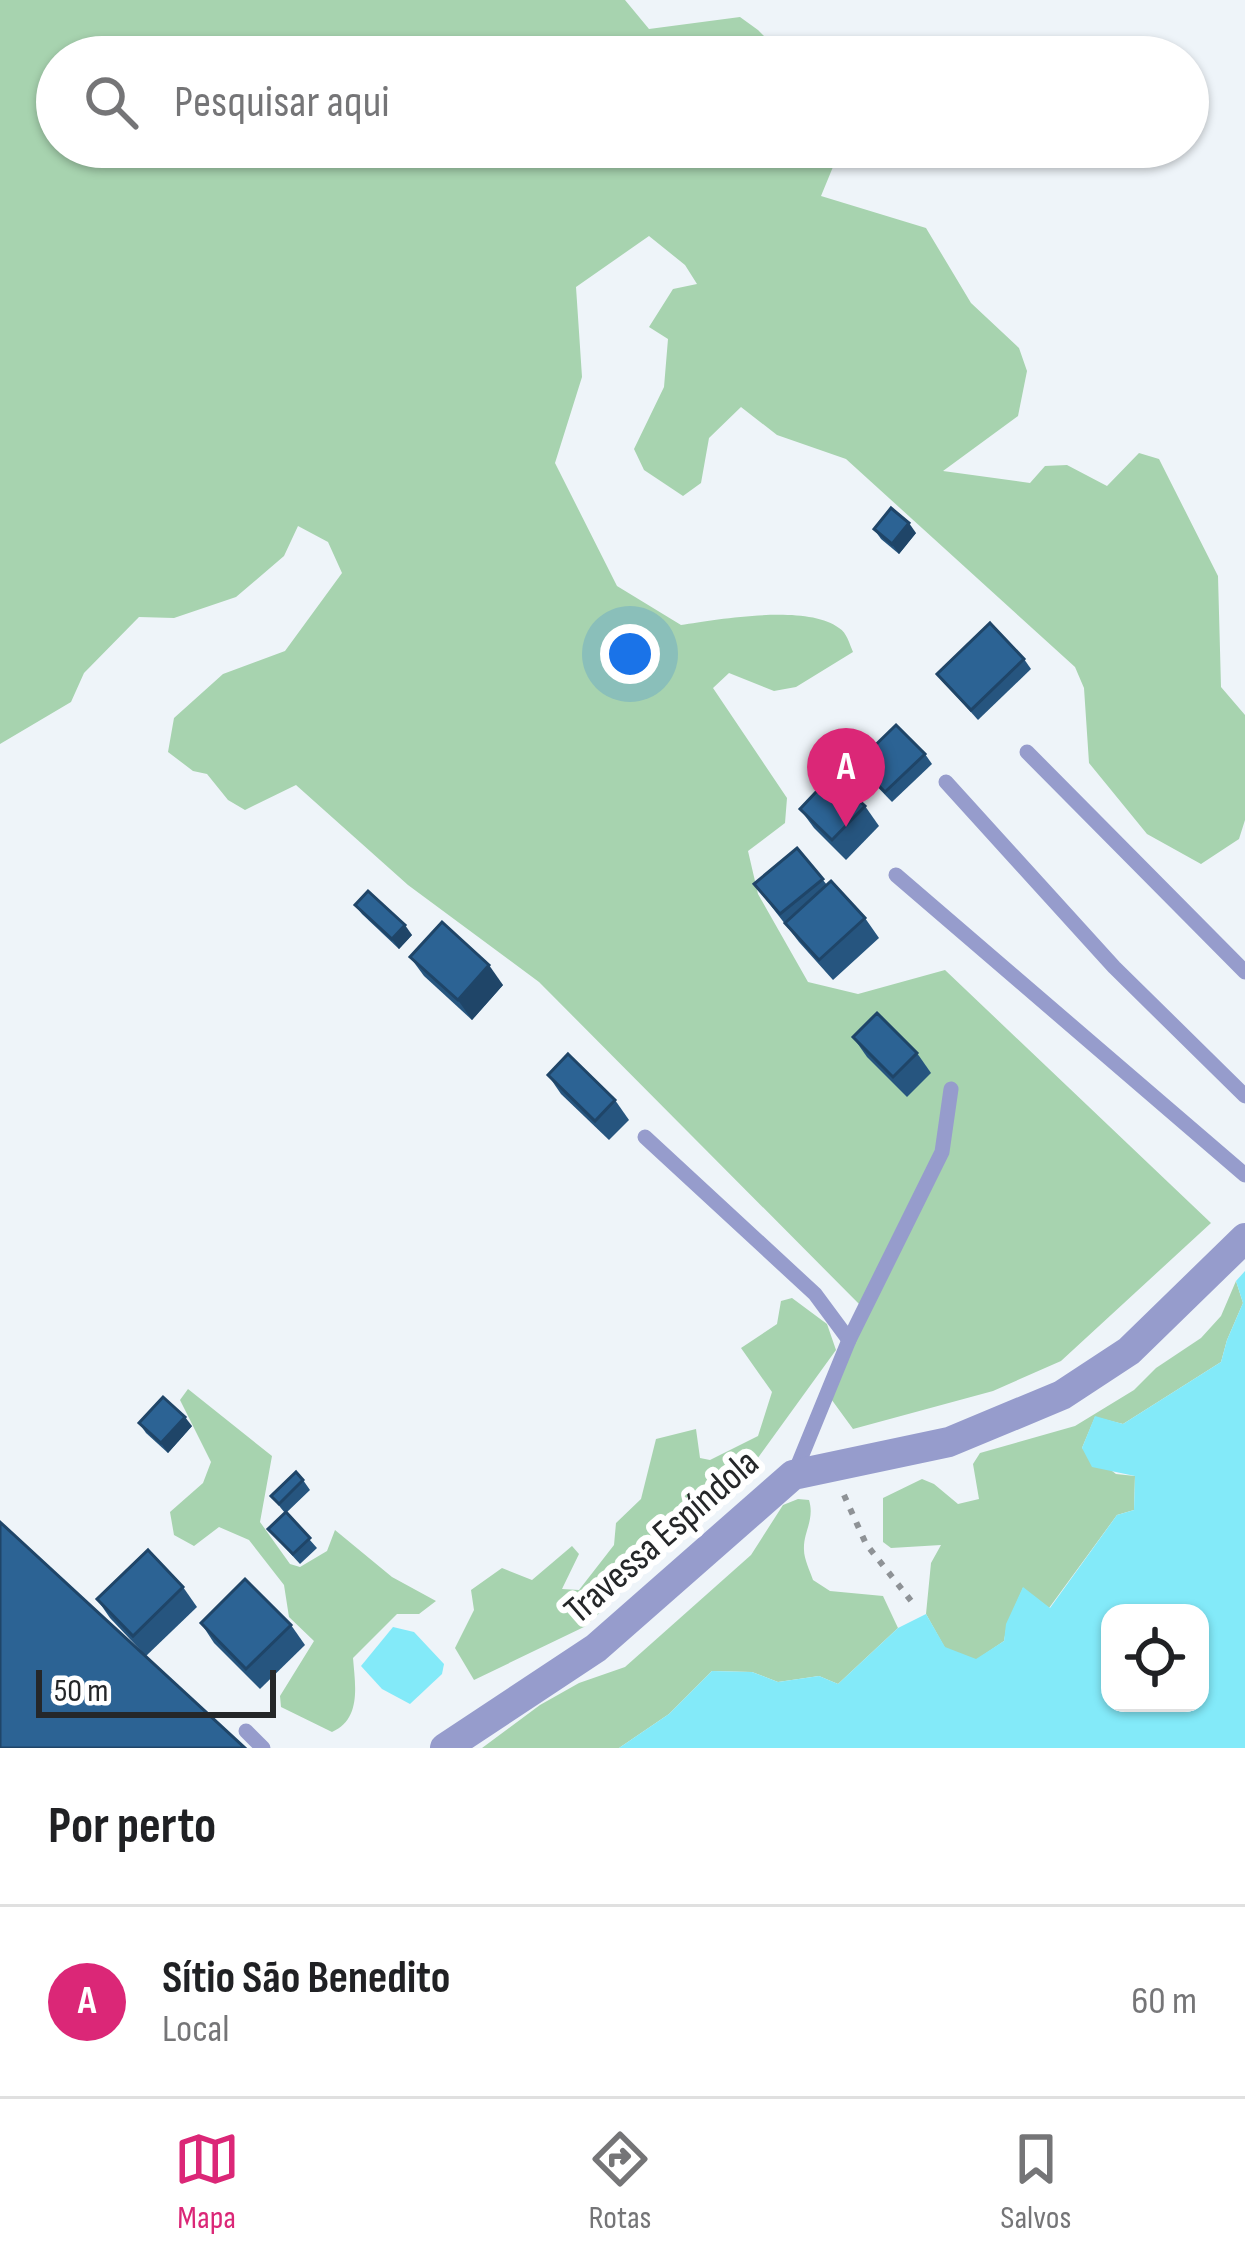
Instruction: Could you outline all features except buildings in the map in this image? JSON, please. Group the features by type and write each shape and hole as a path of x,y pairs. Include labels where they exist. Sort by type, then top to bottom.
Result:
{"street":[{"name":"Travessa Espíndola","path":"445,1748 596,1648 793,1475 949,1442 1062,1395 1129,1351 1245,1238"}],"lane":[{"path":"1027,752 1245,972"},
{"path":"946,782 1114,967 1245,1096"},
{"path":"896,875 1245,1175"},
{"path":"793,1475 849,1340 942,1152 951,1089"},
{"path":"645,1137 815,1294 849,1340"},
{"path":"246,1731 263,1748"}],"path":[{"path":"827,1466 866,1544 912,1602"}],"green space":[{"path":"0,0 625,0 649,29 740,17 764,36 36,36 36,168 833,168 821,196 926,228 971,303 1019,348 1027,371 1018,416 943,471 1030,483 1045,466 1067,465 1107,486 1139,453 1159,459 1218,576 1221,687 1245,715 1245,820 1239,839 1201,864 1147,834 1089,763 1084,688 1075,667 846,459 777,435 741,407 709,438 701,483 683,496 644,470 634,449 664,387 668,339 649,327 673,289 697,284 685,265 649,236 576,287 582,377 555,463 617,586 681,625 785,615 825,621 848,638 853,652 796,687 774,691 729,673 713,688 787,798 785,823 748,851 758,894 808,982 858,994 945,970 1211,1223 1061,1361 993,1391 853,1429 826,1392 866,1311 539,982 408,885 296,785 245,810 228,800 207,774 193,771 168,752 174,718 223,674 285,651 342,573 328,542 298,526 284,556 236,597 174,618 139,617 84,673 71,702 0,744"},
{"path":"1236,1281 1243,1303 1221,1362 1123,1424 1095,1417 1082,1448 1116,1474 1135,1476 1134,1510 1117,1515 1049,1608 1023,1588 1004,1641 976,1660 945,1648 926,1614 931,1563 941,1545 891,1548 883,1542 883,1498 922,1479 958,1504 979,1499 973,1464 980,1453 1075,1426 1134,1390 1156,1368 1201,1338 1221,1316"},
{"path":"792,1298 827,1324 836,1350 752,1466 586,1626 474,1680 455,1648 474,1610 471,1590 502,1568 532,1580 572,1546 579,1554 562,1589 579,1590 614,1545 616,1523 641,1499 656,1439 696,1429 700,1458 710,1460 758,1436 772,1392 741,1348 777,1324 781,1301"},
{"path":"188,1389 272,1456 260,1522 290,1564 300,1567 327,1551 335,1530 392,1577 436,1601 419,1614 397,1614 353,1658 352,1710 332,1732 281,1707 280,1696 314,1641 289,1617 284,1585 249,1540 219,1527 194,1546 174,1535 170,1512 203,1483 211,1462 180,1400"},
{"path":"809,1500 804,1550 813,1580 830,1591 883,1596 898,1628 838,1684 819,1676 778,1682 752,1672 712,1671 669,1714 619,1748 482,1748 540,1705 579,1683 625,1667 751,1555 783,1505"}],"water":[{"path":"1245,1271 1245,1748 619,1748 669,1714 712,1671 752,1672 778,1682 819,1676 838,1684 898,1628 926,1614 945,1647 976,1659 1004,1641 1006,1624 1023,1587 1050,1608 1117,1515 1134,1510 1135,1476 1092,1467 1082,1448 1095,1416 1123,1424 1221,1362 1243,1303 1236,1281"},
{"path":"393,1627 414,1632 444,1664 442,1674 410,1704 382,1689 361,1666"}],"place":[{"name":"Sítio São Benedito","path":"846,827"}]}
